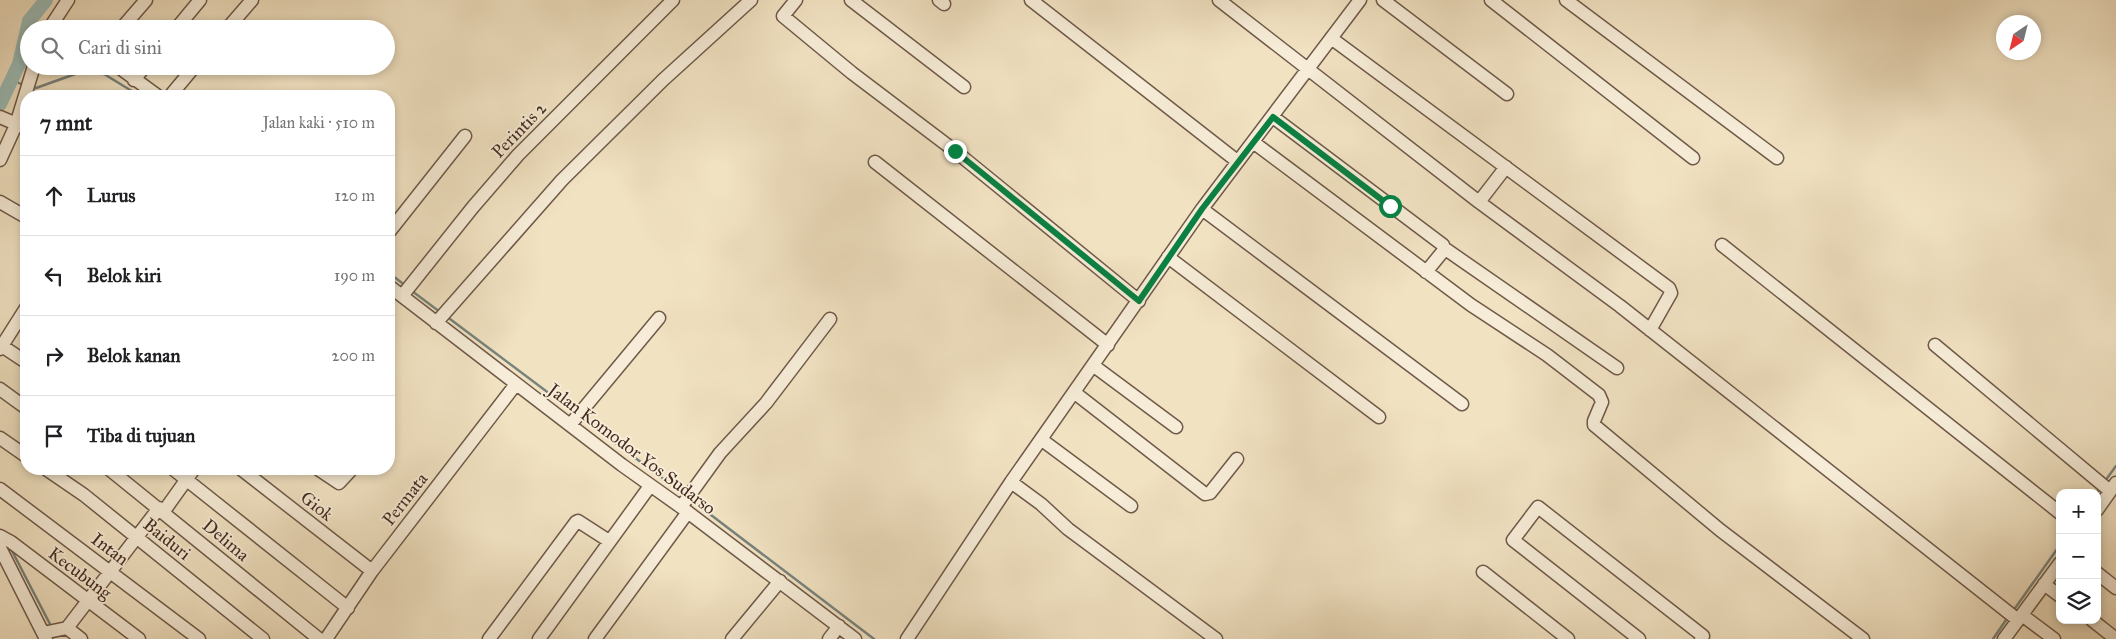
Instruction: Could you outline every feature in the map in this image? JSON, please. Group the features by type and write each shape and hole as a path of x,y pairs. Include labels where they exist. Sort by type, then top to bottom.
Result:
{"street":[{"path":"56,20 68,0"},
{"path":"129,20 146,0"},
{"path":"183,20 200,0"},
{"path":"235,20 252,0"},
{"name":"Perintis 2","path":"405,294 518,155 673,0"},
{"path":"443,316 562,180 663,80 752,0"},
{"path":"851,0 964,87"},
{"path":"1031,0 1237,161"},
{"path":"1219,0 1479,202 1650,330 2003,610 2054,639"},
{"path":"907,639 1011,482 1094,366 1202,209 1360,0"},
{"path":"1383,0 1507,94"},
{"path":"1491,0 1693,158"},
{"path":"1566,0 1777,158"},
{"path":"791,2 783,16 852,73 955,151 1139,301"},
{"path":"1331,38 1669,288 1671,293 1650,330"},
{"path":"26,90 30,75"},
{"path":"128,75 149,90"},
{"path":"134,80 138,75"},
{"path":"175,90 188,75"},
{"path":"0,160 20,105"},
{"path":"1273,117 1444,248 1617,368"},
{"path":"395,224 465,136"},
{"path":"1253,142 1471,305 1547,354 1600,395 1602,402 1594,425 1720,530 1863,639"},
{"path":"875,162 1108,345"},
{"path":"1479,202 1506,167"},
{"path":"0,202 20,214"},
{"path":"1202,209 1462,404"},
{"path":"1722,246 2056,511"},
{"path":"1426,272 1444,248"},
{"path":"1168,257 1378,417"},
{"name":"Jalan Komodor Yos Sudarso","path":"395,289 443,316 516,384 576,418 650,486 687,503 780,581 855,639"},
{"path":"576,418 659,318"},
{"path":"595,639 720,453 766,403 830,319"},
{"path":"20,321 1,347 20,358"},
{"path":"1935,345 2108,486 2101,501"},
{"path":"1094,366 1176,427"},
{"name":"Permata","path":"326,639 372,571 516,384"},
{"path":"0,390 20,404"},
{"path":"1075,393 1205,494 1210,494 1237,459"},
{"path":"0,438 20,452"},
{"path":"1042,440 1131,506"},
{"name":"Baiduri","path":"55,475 84,495 263,639"},
{"name":"Delima","path":"117,475 319,639"},
{"path":"53,632 88,602 189,475"},
{"path":"191,475 348,608"},
{"name":"Giok","path":"249,475 372,571"},
{"path":"326,475 339,484 347,475"},
{"path":"1011,482 1040,504 1068,530 1216,639"},
{"path":"539,639 650,486"},
{"name":"Intan","path":"0,489 199,639"},
{"path":"1638,639 1513,540 1538,507 1704,638"},
{"path":"488,639 576,522 578,521 609,541"},
{"path":"4,542 53,632 81,639"},
{"name":"Kecubung","path":"4,542 139,639"},
{"path":"2004,639 2018,617 2056,568"},
{"path":"1483,572 1568,639"},
{"path":"2101,576 2116,588"},
{"path":"732,639 780,581"},
{"path":"2044,584 2056,593"},
{"path":"2097,624 2116,639"},
{"path":"830,639 839,626"}],"waterway":[{"path":"30,20 46,0"},
{"path":"0,104 20,60"},
{"path":"30,87 36,88 72,75"},
{"path":"106,75 130,90"},
{"path":"11,79 23,85"},
{"path":"395,278 406,286"},
{"path":"412,291 440,312"},
{"path":"446,316 574,412"},
{"path":"580,417 684,494"},
{"path":"2105,481 2116,466"},
{"path":"690,499 874,639"},
{"path":"10,547 51,626"},
{"path":"2013,611 2056,551"},
{"path":"1993,639 2008,617"}],"route":[{"path":"955,151 1139,301 1202,209 1237,161 1273,117 1390,206"}]}
